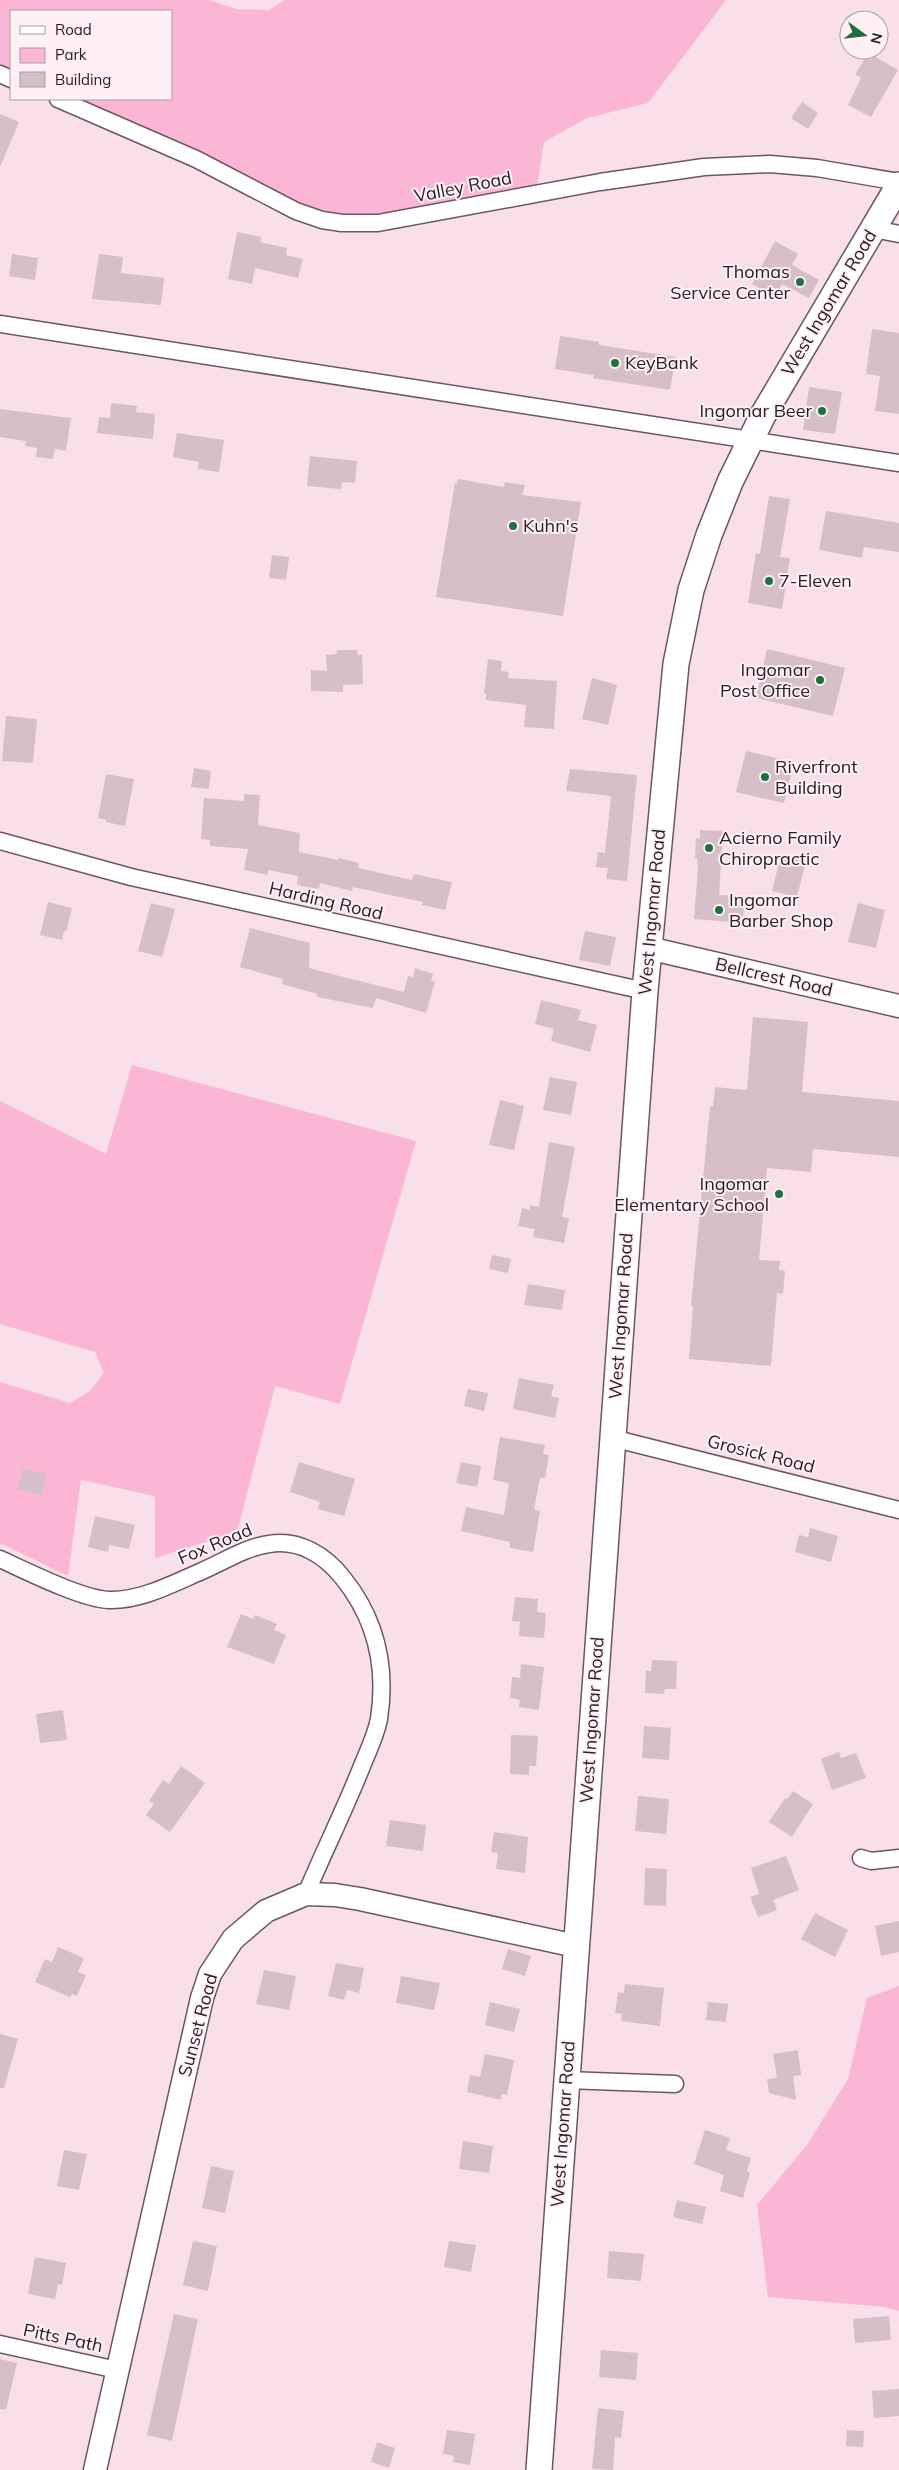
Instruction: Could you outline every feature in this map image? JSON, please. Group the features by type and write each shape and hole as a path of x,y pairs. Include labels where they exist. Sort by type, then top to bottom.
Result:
{"main road":[{"name":"West Ingomar Road","path":"539,2470 648,948 672,694 684,621 700,563 715,519 763,415 899,183"}],"street":[{"name":"Valley Road","path":"60,100 196,159 296,211 322,220 342,223 378,223 655,172 704,167 770,164 816,168 899,183"},
{"path":"873,229 899,234"},
{"path":"0,324 899,463"},
{"name":"Harding Road","path":"0,841 141,879 645,991"},
{"name":"Bellcrest Road","path":"648,948 899,1006"},
{"name":"Grosick Road","path":"612,1438 899,1510"},
{"name":"Fox Road","path":"0,1559 71,1589 109,1600 138,1596 161,1589 242,1552 268,1544 290,1543 307,1548 324,1557 342,1576 356,1595 374,1631 381,1669 378,1721 358,1775 306,1894"},
{"path":"861,1858 871,1861 899,1858"},
{"name":"Sunset Road","path":"95,2470 202,1998 210,1974 226,1947 247,1926 266,1912 306,1894 335,1895 369,1901 576,1946"},
{"path":"566,2080 674,2084"},
{"name":"Pitts Path","path":"0,2344 117,2370"}],"green space":[{"path":"0,0 209,0 236,9 269,10 285,0 726,0 648,103 587,118 544,142 536,193 342,223 60,100 172,100 172,10 10,10 10,79 0,74"},
{"path":"132,1065 416,1141 340,1404 275,1386 237,1532 155,1558 155,1496 81,1480 68,1576 0,1543 0,1382 70,1403 90,1391 104,1373 95,1352 0,1324 0,1101 106,1154"},
{"path":"899,1986 899,2311 885,2307 768,2297 757,2205 807,2145 848,2079 867,1998"}],"building":[{"path":"864,60 881,60 898,70 871,117 848,105 861,78 855,74"},
{"path":"802,102 818,113 808,129 791,118"},
{"path":"0,114 19,122 0,167"},
{"path":"237,232 261,237 260,242 287,248 286,255 303,259 298,278 255,268 252,284 228,279"},
{"path":"775,241 798,254 792,265 819,280 809,298 782,284 775,296 752,284"},
{"path":"12,254 38,258 35,280 9,276"},
{"path":"99,254 123,257 121,273 164,278 161,305 92,299"},
{"path":"872,329 899,333 899,414 875,411 880,376 866,374"},
{"name":"KeyBank","path":"560,336 599,342 599,345 676,357 670,390 593,378 594,375 555,369"},
{"name":"Ingomar Beer","path":"809,387 842,392 835,434 803,430"},
{"path":"111,403 137,406 136,412 155,414 153,439 97,433 99,417 110,418"},
{"path":"0,409 71,418 66,451 55,449 53,459 36,457 37,448 25,446 26,441 0,437"},
{"path":"177,433 224,440 219,472 198,469 199,462 173,457"},
{"path":"310,456 357,461 355,483 342,482 341,489 307,486"},
{"name":"Kuhn's","path":"458,479 504,487 505,482 525,485 522,495 581,502 563,616 436,597 455,483 457,484"},
{"path":"769,496 790,499 780,557 790,558 782,609 748,603 756,553 760,554"},
{"path":"826,511 899,523 899,552 864,547 862,558 819,550"},
{"path":"272,555 289,557 286,580 269,578"},
{"path":"767,649 845,668 833,716 756,698"},
{"path":"337,650 357,650 358,655 362,655 363,684 343,685 343,692 311,691 311,670 327,671 326,655 336,654"},
{"path":"488,659 502,661 501,671 509,672 508,678 557,681 554,729 524,727 526,705 486,700 486,694 484,694"},
{"path":"592,678 617,685 608,725 582,719"},
{"path":"6,716 37,719 33,763 2,761"},
{"name":"Riverfront Building","path":"746,751 794,762 784,803 736,792"},
{"path":"194,768 211,771 209,789 191,787"},
{"path":"570,769 637,775 627,881 606,879 608,868 596,867 598,852 605,853 611,796 566,791"},
{"path":"106,774 134,779 125,826 106,822 106,820 98,818"},
{"path":"244,794 260,795 258,825 300,833 299,852 338,860 339,858 359,863 358,868 412,880 414,874 452,882 445,910 422,905 423,902 353,887 352,891 320,883 319,889 297,885 298,876 268,870 268,875 244,870 248,849 210,846 210,840 201,839 204,798 244,801"},
{"path":"700,830 723,831 719,895 734,896 733,902 744,903 743,918 732,917 731,922 694,919 698,868 697,858 695,858 696,838 700,839"},
{"path":"781,855 806,861 797,897 772,891"},
{"path":"48,902 72,908 62,940 40,935"},
{"path":"151,903 175,909 162,957 138,951"},
{"path":"858,903 885,910 876,948 848,942"},
{"path":"250,928 310,943 309,968 347,978 404,992 408,976 413,977 415,968 433,974 431,981 435,982 426,1013 376,998 373,1008 317,997 317,994 282,984 283,979 240,967"},
{"path":"585,931 616,937 610,966 579,960"},
{"path":"541,1000 581,1010 578,1020 597,1025 590,1052 551,1041 554,1029 535,1024"},
{"path":"753,1017 808,1022 802,1092 899,1101 899,1157 813,1149 811,1172 767,1168 759,1260 780,1261 779,1270 785,1271 783,1294 777,1293 771,1366 689,1359 693,1306 691,1306 710,1106 713,1106 715,1087 747,1090"},
{"path":"550,1077 577,1082 571,1115 543,1110"},
{"path":"500,1100 524,1106 514,1150 489,1145"},
{"path":"549,1142 575,1147 562,1217 569,1218 564,1243 533,1237 535,1229 518,1226 522,1208 530,1210 530,1205 539,1207"},
{"path":"492,1255 511,1259 508,1273 489,1269"},
{"path":"528,1284 565,1290 562,1310 524,1305"},
{"path":"519,1378 554,1385 551,1396 559,1398 555,1418 513,1409"},
{"path":"468,1389 488,1393 484,1411 464,1406"},
{"path":"500,1437 545,1445 543,1454 549,1455 545,1478 540,1478 534,1510 540,1511 533,1552 510,1548 510,1542 461,1531 466,1507 504,1515 509,1483 493,1480"},
{"path":"299,1462 355,1479 344,1516 318,1509 320,1502 290,1492"},
{"path":"461,1462 481,1466 477,1487 456,1483"},
{"path":"23,1468 47,1474 42,1495 18,1489"},
{"path":"95,1516 135,1525 129,1549 109,1545 108,1552 88,1547"},
{"path":"810,1528 838,1536 831,1562 795,1552 799,1535 808,1537"},
{"path":"515,1597 538,1599 537,1612 546,1613 544,1638 519,1636 520,1622 512,1621"},
{"path":"241,1614 253,1619 255,1615 277,1624 274,1630 286,1635 274,1664 227,1647"},
{"path":"652,1660 677,1661 676,1689 665,1689 664,1694 645,1693 646,1671 651,1671"},
{"path":"521,1664 544,1667 539,1710 519,1707 520,1700 510,1698 512,1677 520,1678"},
{"path":"63,1710 67,1740 40,1743 36,1714"},
{"path":"644,1726 671,1728 669,1760 642,1758"},
{"path":"511,1735 538,1736 536,1766 529,1766 529,1775 510,1774"},
{"path":"839,1752 841,1758 856,1753 866,1778 832,1790 821,1759"},
{"path":"181,1766 205,1783 170,1832 146,1815 154,1804 149,1801 163,1780 169,1784"},
{"path":"793,1791 813,1804 792,1837 769,1822 785,1798 787,1799"},
{"path":"638,1796 669,1799 666,1834 635,1831"},
{"path":"390,1820 426,1825 423,1851 386,1846"},
{"path":"494,1832 528,1837 525,1873 496,1869 498,1853 491,1852"},
{"path":"786,1856 799,1890 773,1900 777,1910 758,1917 750,1897 759,1894 751,1868"},
{"path":"645,1868 667,1869 666,1906 644,1905"},
{"path":"815,1913 848,1930 835,1957 801,1939"},
{"path":"899,1921 899,1952 881,1956 875,1926"},
{"path":"58,1947 84,1958 78,1972 86,1975 77,1996 72,1994 70,1997 35,1982 45,1959 52,1962"},
{"path":"508,1949 531,1956 525,1976 502,1969"},
{"path":"336,1963 364,1968 359,1993 347,1990 344,2000 328,1996"},
{"path":"264,1970 296,1976 289,2010 256,2004"},
{"path":"401,1976 440,1983 434,2010 396,2003"},
{"path":"625,1984 664,1988 660,2026 621,2021 622,2014 615,2013 618,1992 624,1993"},
{"path":"490,2002 520,2009 514,2032 485,2025"},
{"path":"708,2002 728,2004 726,2022 706,2020"},
{"path":"0,2034 18,2039 4,2088 0,2088"},
{"path":"798,2050 801,2075 793,2076 796,2100 769,2093 767,2079 777,2078 773,2054"},
{"path":"485,2054 514,2060 507,2095 502,2094 501,2100 467,2092 470,2075 480,2077"},
{"path":"705,2130 730,2138 726,2150 751,2158 747,2171 750,2172 743,2198 720,2191 724,2175 694,2164"},
{"path":"463,2141 493,2146 489,2173 459,2169"},
{"path":"64,2150 87,2154 79,2190 57,2186"},
{"path":"211,2166 234,2171 225,2213 202,2208"},
{"path":"677,2200 706,2207 702,2224 673,2217"},
{"path":"193,2241 217,2246 208,2291 183,2285"},
{"path":"449,2241 476,2245 471,2272 444,2267"},
{"path":"609,2251 644,2254 641,2281 607,2278"},
{"path":"35,2257 66,2263 62,2285 58,2284 55,2299 28,2294"},
{"path":"174,2314 198,2319 172,2441 147,2435"},
{"path":"889,2316 891,2340 855,2343 853,2319"},
{"path":"601,2350 638,2353 636,2380 599,2377"},
{"path":"0,2359 17,2363 6,2410 0,2409"},
{"path":"899,2389 899,2416 874,2418 872,2391"},
{"path":"598,2408 624,2411 621,2438 615,2437 613,2470 592,2469"},
{"path":"447,2430 475,2434 470,2465 453,2462 454,2456 443,2454"},
{"path":"847,2430 864,2431 863,2447 846,2446"},
{"path":"377,2442 395,2448 389,2468 371,2462"}],"place":[{"name":"Thomas Service Center","path":"800,282"},
{"name":"KeyBank","path":"615,363"},
{"name":"Ingomar Beer","path":"822,411"},
{"name":"Kuhn's","path":"513,526"},
{"name":"7-Eleven","path":"769,581"},
{"name":"Ingomar Post Office","path":"820,680"},
{"name":"Riverfront Building","path":"765,777"},
{"name":"Acierno Family Chiropractic","path":"709,848"},
{"name":"Ingomar Barber Shop","path":"719,910"},
{"name":"Ingomar Elementary School","path":"779,1194"}]}
